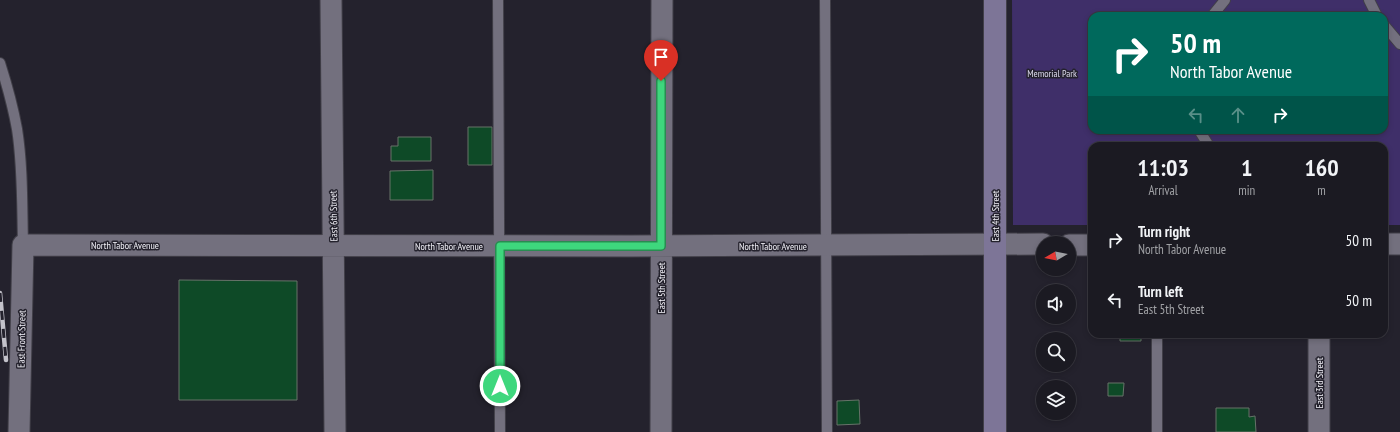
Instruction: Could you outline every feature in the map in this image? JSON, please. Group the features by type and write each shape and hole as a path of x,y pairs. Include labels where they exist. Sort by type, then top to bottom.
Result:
{"main road":[{"name":"East 4th Street","path":"995,0 995,432"}],"street":[{"name":"East 6th Street","path":"331,0 334,246 334,432"},
{"name":"East 5th Street","path":"661,432 662,0"},
{"name":"North Tabor Avenue","path":"23,245 826,246 1036,244"},
{"path":"1388,244 1400,244"},
{"name":"East Front Street","path":"19,432 23,245"},
{"path":"1076,245 1088,245"},
{"name":"East 3rd Street","path":"1319,338 1319,432"}],"lane":[{"path":"498,0 500,432"},
{"path":"825,0 827,432"},
{"path":"1216,12 1226,0"},
{"path":"1369,0 1375,12"},
{"path":"1388,30 1400,44"},
{"path":"0,63 17,129 21,162 23,245"},
{"path":"1156,432 1157,338"}],"green space":[{"name":"Memorial Park","path":"1012,0 1400,0 1400,225 1388,225 1388,142 1088,142 1088,225 1013,225"}],"building":[{"path":"468,127 492,127 492,165 468,165"},
{"path":"398,137 431,137 431,161 391,161 391,146 398,146"},
{"path":"433,170 433,200 390,200 390,171"},
{"path":"179,280 297,281 297,400 179,400"},
{"path":"1120,338 1141,338 1141,341 1120,341"},
{"path":"1108,383 1124,383 1123,396 1108,396"},
{"path":"859,400 860,424 837,425 837,401"},
{"path":"1216,408 1249,408 1249,417 1255,416 1256,432 1216,432"}],"railway":[{"path":"0,293 6,360"}],"route":[{"path":"500,386 500,246 661,246 661,81"}]}
